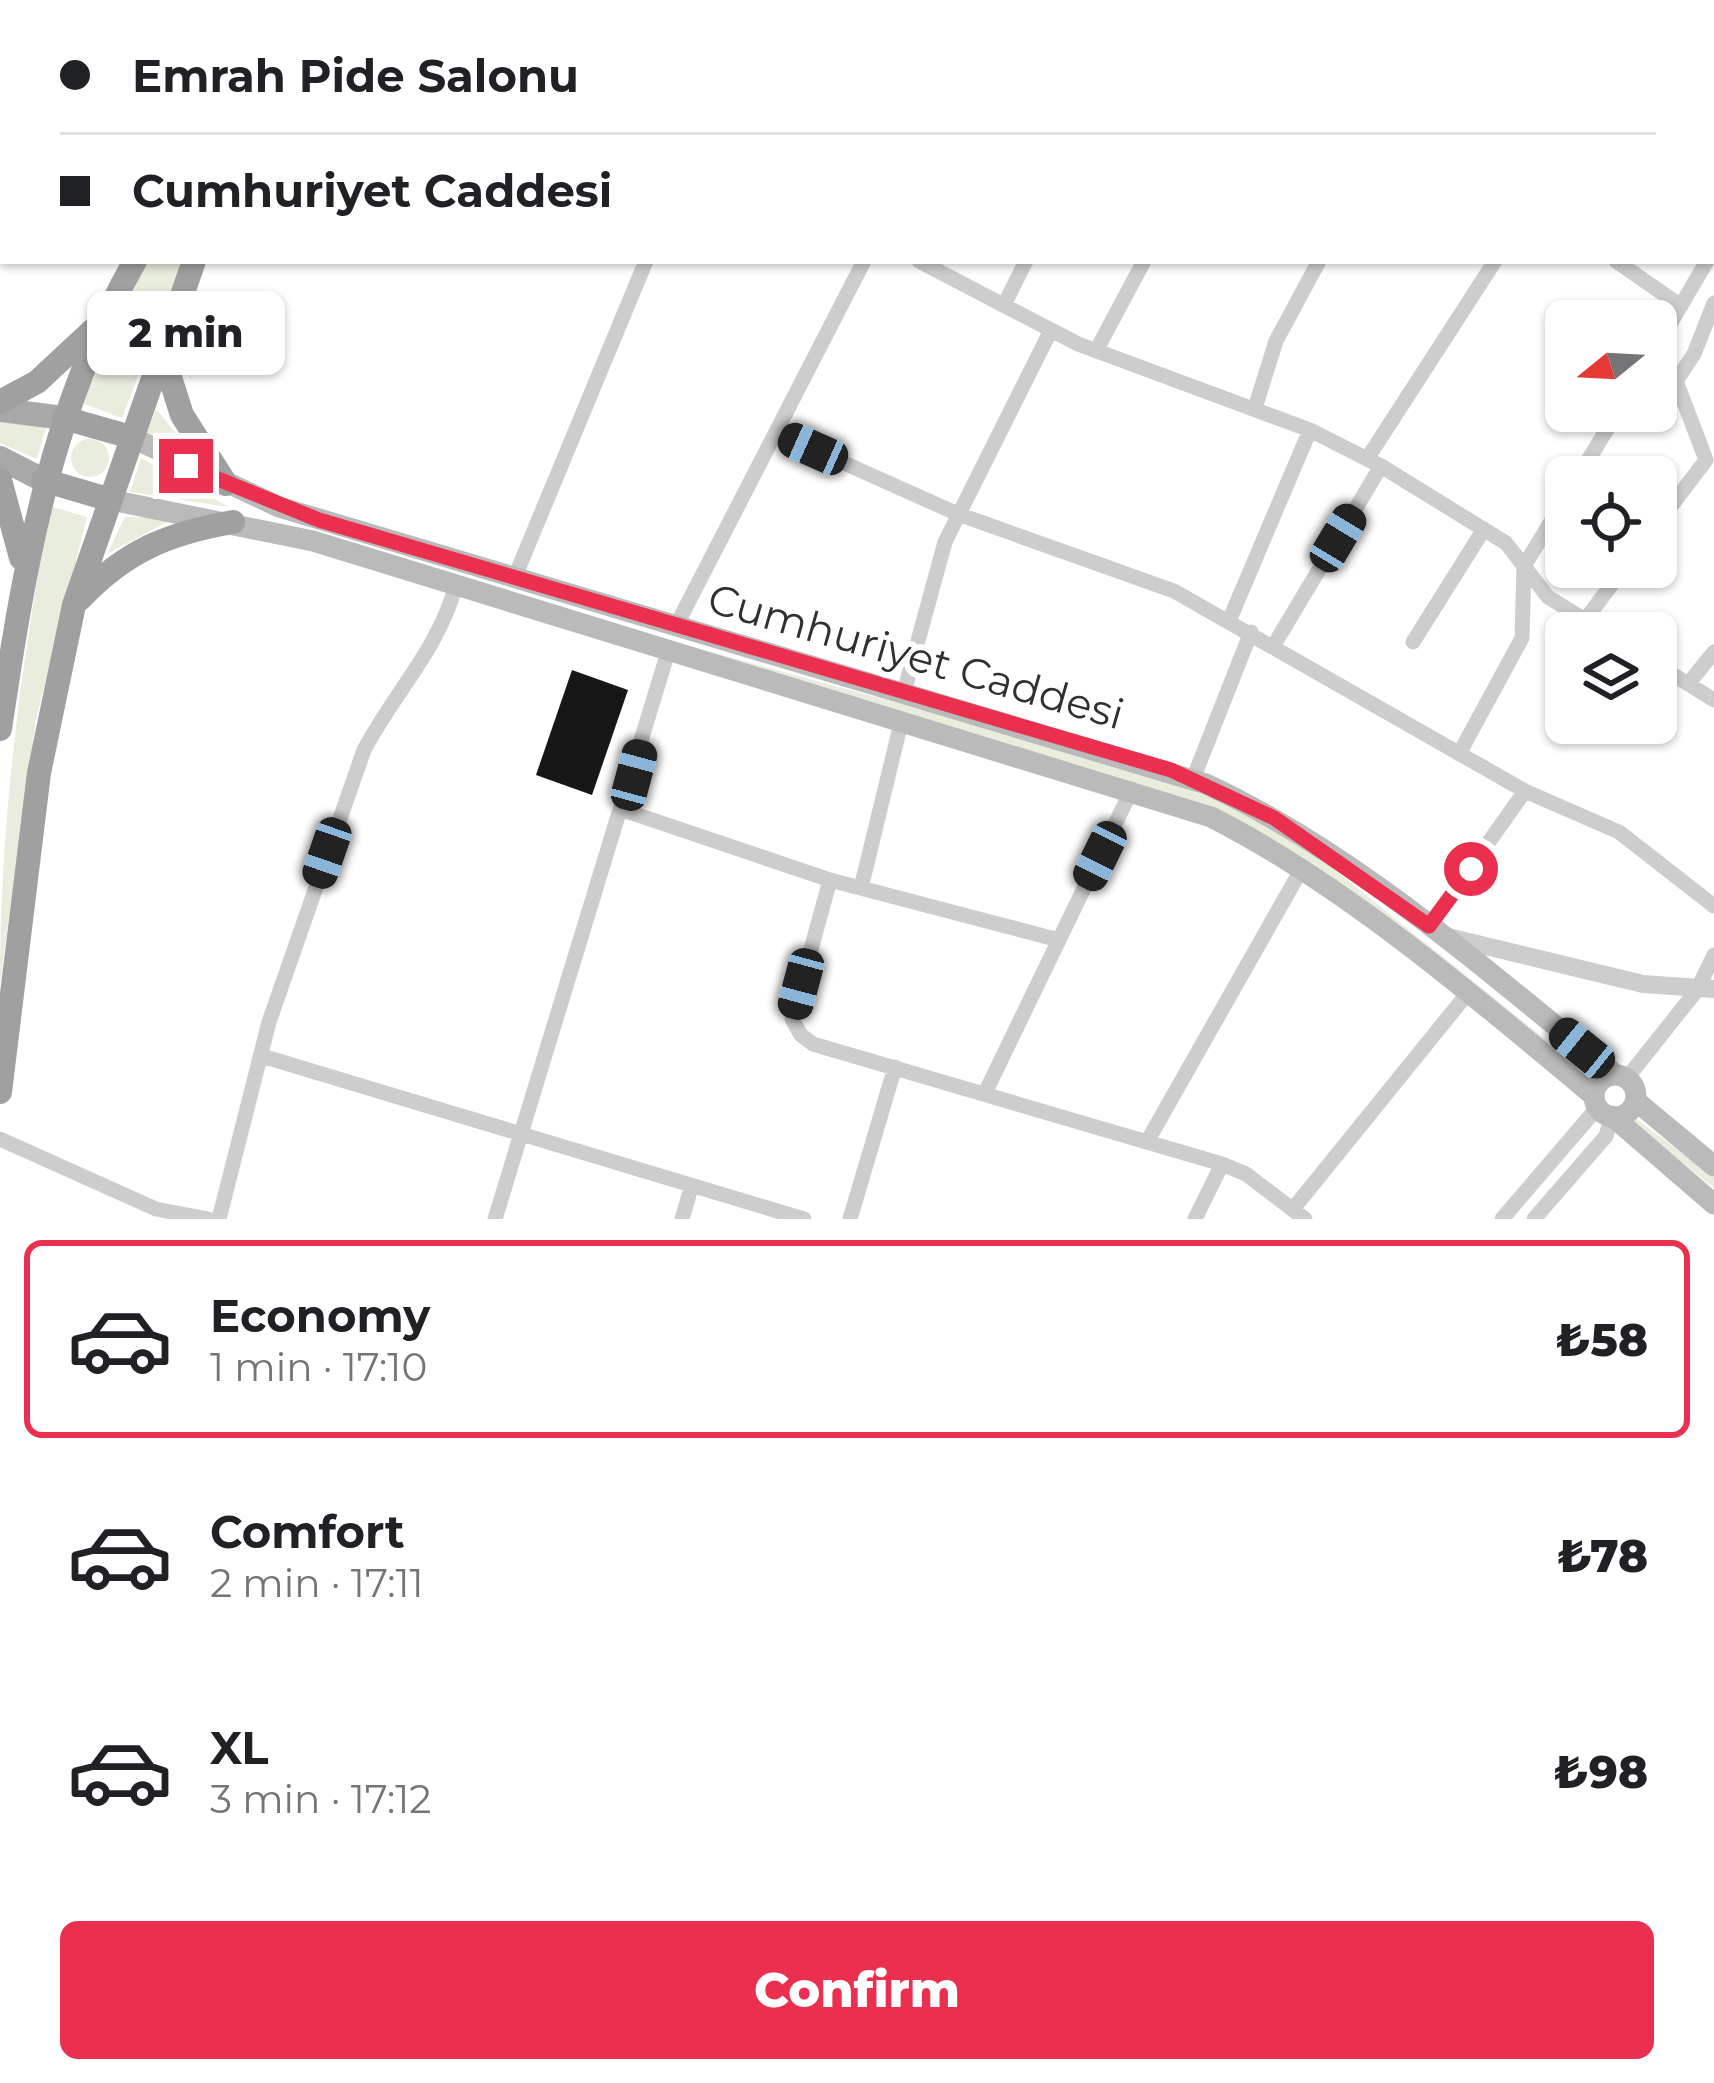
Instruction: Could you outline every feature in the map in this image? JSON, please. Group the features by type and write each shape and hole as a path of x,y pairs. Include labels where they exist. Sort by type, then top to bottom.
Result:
{"highway":[{"path":"0,729 22,574 43,480 100,324 133,264"},
{"path":"0,1092 40,772 74,605 193,264"},
{"path":"0,406 38,382 100,324"},
{"path":"161,349 182,415 226,484"},
{"path":"64,418 131,436"},
{"path":"0,480 19,542 22,574"},
{"path":"43,480 111,500"},
{"path":"74,605 116,563 148,544 233,522"}],"main road":[{"path":"0,406 64,418"},
{"name":"Cumhuriyet Caddesi","path":"131,436 279,507 1193,778 1287,825 1621,1076"},
{"path":"0,458 43,480"},
{"name":"Cumhuriyet Caddesi","path":"111,500 233,522 456,585 1211,817 1301,870 1467,994 1714,1204"},
{"path":"668,652 675,628"},
{"path":"1636,1101 1628,1112 1602,1107 1601,1081 1621,1076 1636,1101 1714,1166"}],"street":[{"path":"514,579 645,264"},
{"path":"675,628 862,264"},
{"path":"925,264 1096,351 1310,430 1374,463 1506,543 1547,597 1572,612"},
{"path":"1004,305 1024,264"},
{"path":"1096,351 1142,264"},
{"path":"1255,408 1276,341 1317,264"},
{"path":"1274,645 1374,463 1493,264"},
{"path":"1620,264 1681,306"},
{"path":"1677,313 1706,264"},
{"path":"1677,380 1694,354 1714,303"},
{"path":"904,692 958,514 1051,330"},
{"path":"1677,384 1706,460 1677,498"},
{"path":"1228,621 1310,430"},
{"path":"777,433 958,514 1174,591 1525,791 1619,832 1714,906"},
{"path":"1413,642 1484,530"},
{"path":"1459,754 1522,638 1523,566 1545,531"},
{"path":"219,1219 262,1056 364,750 386,708 428,657 456,585"},
{"path":"1591,612 1609,588"},
{"path":"1193,778 1251,632"},
{"path":"495,1219 668,652"},
{"path":"1688,684 1714,652"},
{"path":"1677,677 1714,700"},
{"path":"861,888 901,722"},
{"path":"985,1093 1132,789"},
{"path":"1525,791 1434,931 1642,984 1705,990"},
{"path":"622,810 830,880 1059,940"},
{"path":"1148,1140 1301,870"},
{"path":"830,880 792,1018 795,1028 814,1044 1222,1164 1299,1214 1467,994"},
{"path":"1621,1076 1705,990 1714,955"},
{"path":"262,1056 804,1219"},
{"path":"850,1219 896,1067"},
{"path":"1502,1219 1602,1107"},
{"path":"1534,1219 1606,1136 1602,1107"},
{"path":"0,1139 156,1209 208,1219"},
{"path":"1196,1219 1222,1164"},
{"path":"682,1219 691,1188"}],"shaded area":[{"path":"146,264 181,264 122,418 82,403"},
{"path":"156,409 192,453 193,456 146,434"},
{"path":"0,419 46,428 37,459 0,443"},
{"path":"90,439 103,445 109,458 103,471 90,477 77,471 71,458 77,445"},
{"path":"141,458 229,507 130,492"},
{"path":"50,506 87,517 36,719 0,983 14,744"},
{"path":"125,517 174,518 107,554"},
{"path":"696,648 1121,764 1224,802 1311,851 1580,1067 1576,1070 1327,874 1214,807"},
{"path":"1634,1117 1714,1177 1714,1188 1632,1122"}],"building":[{"path":"572,670 628,690 592,795 536,775"}],"route":[{"path":"186,466 319,520 1171,770 1274,818 1429,926 1471,869"}]}
